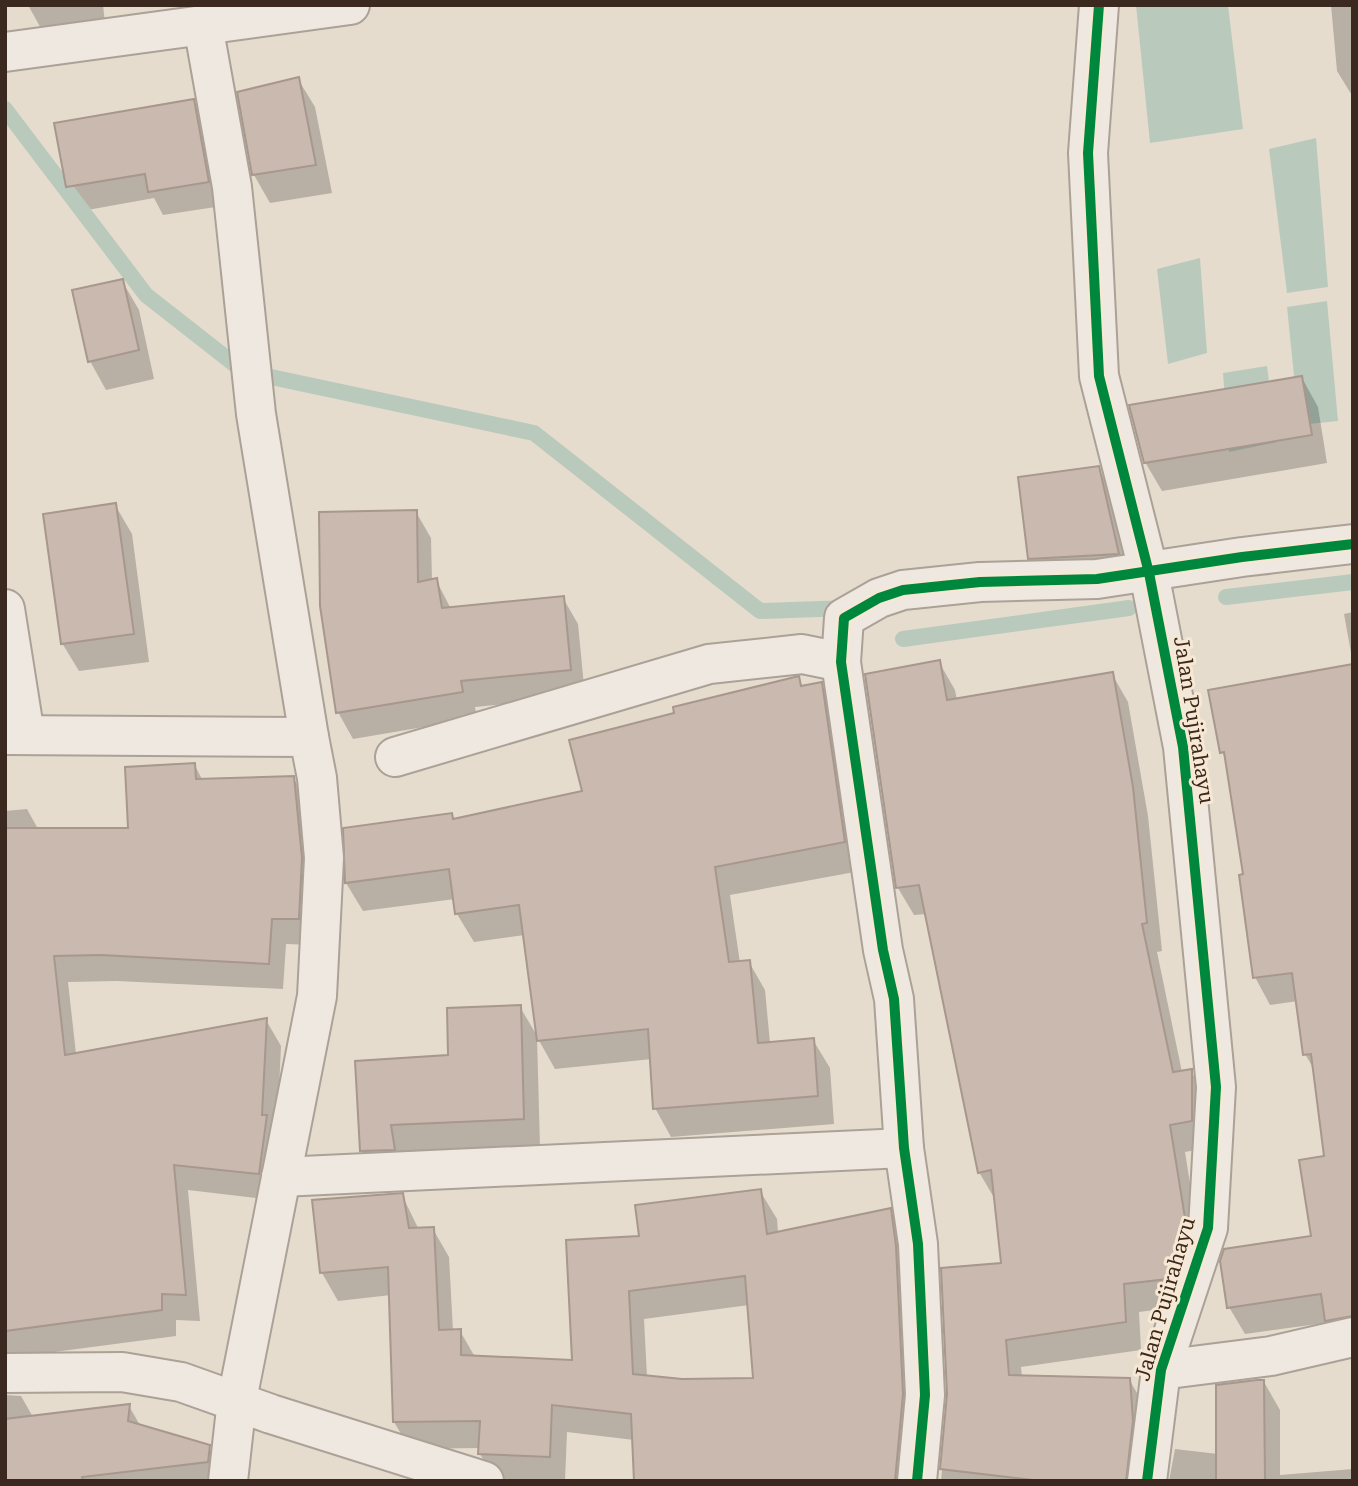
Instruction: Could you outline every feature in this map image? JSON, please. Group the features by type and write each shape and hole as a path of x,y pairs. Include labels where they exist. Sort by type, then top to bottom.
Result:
{"street":[{"path":"5,52 350,5"},
{"name":"Jalan Pujirahayu","path":"1099,5 1088,153 1099,376 1149,573 1183,747 1216,1087 1208,1228 1161,1370 1147,1481"},
{"path":"203,24 232,187 256,414 317,778 324,858 317,996 237,1400 228,1481"},
{"path":"917,1481 925,1395 918,1244 904,1148 894,999 883,950 841,662 844,618 879,598 903,590 981,582 1097,579 1242,557 1353,544"},
{"path":"5,609 15,735 309,737"},
{"path":"395,757 709,664 802,654 841,662"},
{"path":"281,1177 904,1148"},
{"path":"1161,1370 1271,1356 1353,1337"},
{"path":"5,1373 122,1372 181,1382 271,1414 484,1481"}],"shaded area":[{"path":"1136,5 1228,5 1243,129 1150,143"},
{"path":"1316,138 1328,287 1287,293 1269,149"},
{"path":"1200,258 1207,353 1168,364 1157,269"},
{"path":"1327,301 1338,421 1299,425 1287,307"},
{"path":"1267,366 1277,442 1229,452 1223,373"}],"building":[{"path":"299,77 316,165 252,175 237,92"},
{"path":"194,99 209,182 148,192 145,174 66,187 54,123"},
{"path":"123,279 139,350 88,362 72,290"},
{"path":"1302,376 1312,435 1144,463 1129,405"},
{"path":"1099,466 1119,554 1028,559 1018,477"},
{"path":"116,503 134,634 61,644 43,514"},
{"path":"417,510 418,582 437,578 442,608 564,596 571,670 461,681 463,692 336,713 320,606 319,512"},
{"path":"940,660 947,700 1113,672 1133,787 1147,923 1142,924 1173,1072 1192,1069 1192,1121 1170,1125 1186,1224 1168,1279 1124,1284 1126,1322 1006,1340 1009,1375 1130,1378 1133,1421 1126,1481 1041,1481 940,1469 947,1394 941,1268 1001,1263 991,1170 978,1173 919,885 896,888 865,674"},
{"path":"1353,664 1353,1316 1325,1321 1321,1294 1227,1308 1220,1261 1224,1249 1311,1236 1299,1160 1324,1156 1311,1054 1303,1055 1292,973 1253,978 1239,875 1243,874 1224,752 1220,753 1208,690"},
{"path":"799,676 801,686 822,682 845,842 715,867 729,962 750,960 758,1043 814,1038 818,1096 653,1109 648,1029 537,1041 519,905 455,914 449,869 345,883 343,828 452,813 453,819 582,791 569,740 674,713 673,707"},
{"path":"195,763 196,779 294,776 302,858 299,919 272,919 269,964 101,955 54,956 65,1055 267,1018 262,1115 267,1115 259,1174 174,1165 186,1295 162,1294 162,1310 5,1331 5,828 128,828 125,767"},
{"path":"521,1005 524,1119 391,1125 395,1150 360,1151 355,1061 448,1055 447,1008"},
{"path":"761,1189 767,1234 891,1208 896,1246 903,1394 895,1481 634,1481 631,1414 552,1405 550,1457 478,1454 480,1421 393,1422 388,1267 320,1273 312,1200 403,1193 409,1228 434,1227 439,1330 461,1329 461,1355 572,1360 566,1240 639,1236 635,1205","holes":["745,1276 753,1378 682,1379 633,1374 629,1291"]},
{"path":"1264,1380 1265,1481 1216,1481 1216,1385"},
{"path":"130,1404 128,1421 210,1445 208,1462 82,1477 83,1481 5,1481 5,1419"}],"waterway":[{"path":"5,109 146,295 243,371 534,433 760,611 849,608"},
{"path":"1226,597 1353,582"},
{"path":"903,639 1129,608"}],"cycle path":[{"path":"1099,5 1088,153 1099,376 1149,573 1183,747 1216,1087 1208,1228 1161,1370 1147,1481"},
{"path":"917,1481 925,1395 918,1244 904,1148 894,999 883,950 841,662 844,618 879,598 903,590 980,582 1097,579 1242,557 1353,544"}]}
